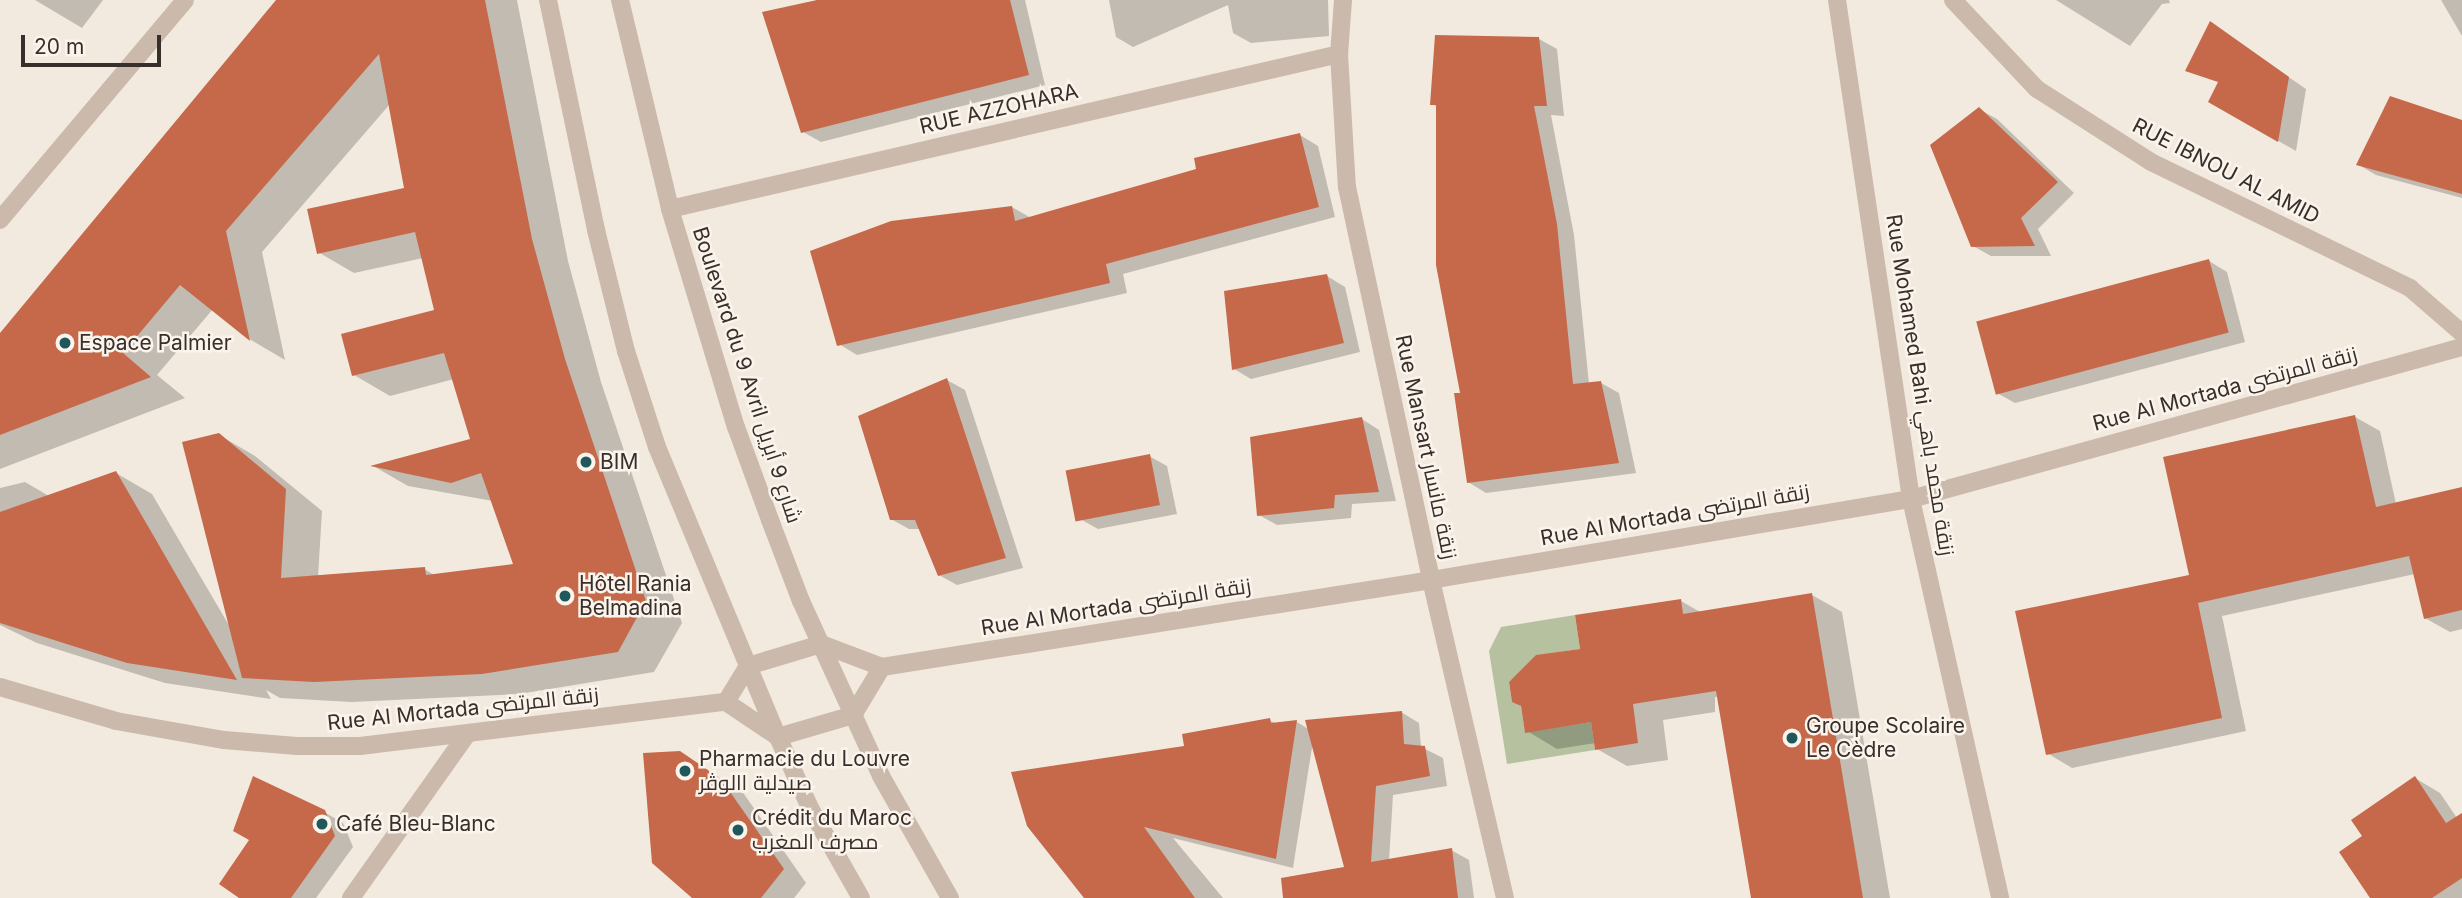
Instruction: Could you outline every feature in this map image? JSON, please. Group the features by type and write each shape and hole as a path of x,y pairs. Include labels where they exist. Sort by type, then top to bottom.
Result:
{"street":[{"path":"0,220 185,0"},
{"path":"548,0 596,230 626,351 657,447 811,810 861,898"},
{"name":"Boulevard du 9 Avril شارع 9 أبريل","path":"620,0 670,209 736,427 801,601 881,776 950,898"},
{"name":"Rue Mansart زنقة مانسار","path":"1343,0 1339,54 1347,187 1432,580 1505,898"},
{"name":"Rue Mohamed Bahi زنقة محمد باهي","path":"1837,0 1911,499 2000,898"},
{"name":"RUE IBNOU AL AMID","path":"1953,0 2037,89 2151,162 2410,288 2462,333"},
{"name":"RUE AZZOHARA","path":"670,209 1339,54"},
{"name":"Rue Al Mortada زنقة المرتضى","path":"821,644 882,667 1432,580 1911,499 2462,347"},
{"path":"778,737 726,702 748,666 821,644"},
{"path":"778,737 853,715 882,667"},
{"name":"Rue Al Mortada زنقة المرتضى","path":"0,687 116,721 224,740 297,746 360,746 726,702"},
{"path":"351,898 467,734"}],"green space":[{"path":"1575,615 1580,649 1540,655 1509,682 1512,701 1521,706 1525,732 1591,722 1595,750 1507,764 1489,651 1501,627"}],"building":[{"path":"276,0 485,0 532,239 565,359 646,601 618,652 482,674 314,682 242,678 182,442 219,433 286,489 281,578 425,567 426,575 513,564 481,473 451,483 370,466 470,439 444,353 352,376 341,334 434,310 415,232 317,254 307,209 404,188 379,54 226,231 250,341 180,285 123,353 151,377 0,435 0,333"},
{"path":"817,0 1010,0 1029,75 801,133 762,12"},
{"path":"2210,21 2289,77 2278,142 2208,102 2218,82 2185,71"},
{"path":"1435,35 1539,37 1547,106 1534,106 1557,224 1573,384 1601,381 1619,463 1467,483 1454,393 1460,393 1436,265 1436,105 1430,105"},
{"path":"2390,96 2462,120 2462,194 2356,165"},
{"path":"1979,107 2058,182 2021,218 2035,246 1971,247 1930,145"},
{"path":"1300,133 1319,207 1106,264 1110,283 837,346 810,251 891,221 1012,206 1015,221 1196,169 1194,158"},
{"path":"2209,259 2229,332 1996,395 1976,321"},
{"path":"1327,274 1344,343 1232,370 1224,291"},
{"path":"947,378 1006,558 938,576 915,520 890,520 858,416"},
{"path":"2355,415 2376,507 2462,487 2462,610 2424,619 2409,556 2198,603 2222,718 2046,755 2015,611 2189,575 2163,457"},
{"path":"1362,417 1379,492 1335,495 1334,508 1257,516 1250,437"},
{"path":"1150,454 1160,505 1076,521 1066,470"},
{"path":"116,471 237,680 127,663 0,623 0,512"},
{"path":"1812,593 1863,898 1751,898 1716,691 1633,704 1638,743 1595,750 1591,722 1525,733 1521,706 1512,702 1509,682 1536,655 1580,649 1575,615 1681,599 1683,614"},
{"path":"1402,711 1404,744 1425,746 1430,776 1376,786 1371,862 1452,848 1458,898 1283,898 1281,878 1344,867 1305,720"},
{"path":"1270,718 1271,723 1297,720 1276,859 1144,827 1195,898 1084,898 1027,826 1011,772 1184,746 1182,734"},
{"path":"680,751 721,779 784,869 761,898 692,898 652,863 643,753"},
{"path":"253,776 325,810 335,836 291,898 239,898 219,884 249,840 233,831"},
{"path":"2415,776 2446,823 2462,813 2462,878 2432,898 2370,898 2339,852 2362,836 2351,820"}],"place":[{"name":"Espace Palmier","path":"65,343"},
{"name":"BIM","path":"586,462"},
{"name":"Hôtel Rania Belmadina","path":"565,596"},
{"name":"Groupe Scolaire Le Cèdre","path":"1792,738"},
{"name":"Pharmacie du Louvre صيدلية االوڤر","path":"685,771"},
{"name":"Café Bleu-Blanc","path":"322,824"},
{"name":"Crédit du Maroc مصرف المغرب","path":"738,830"}]}
